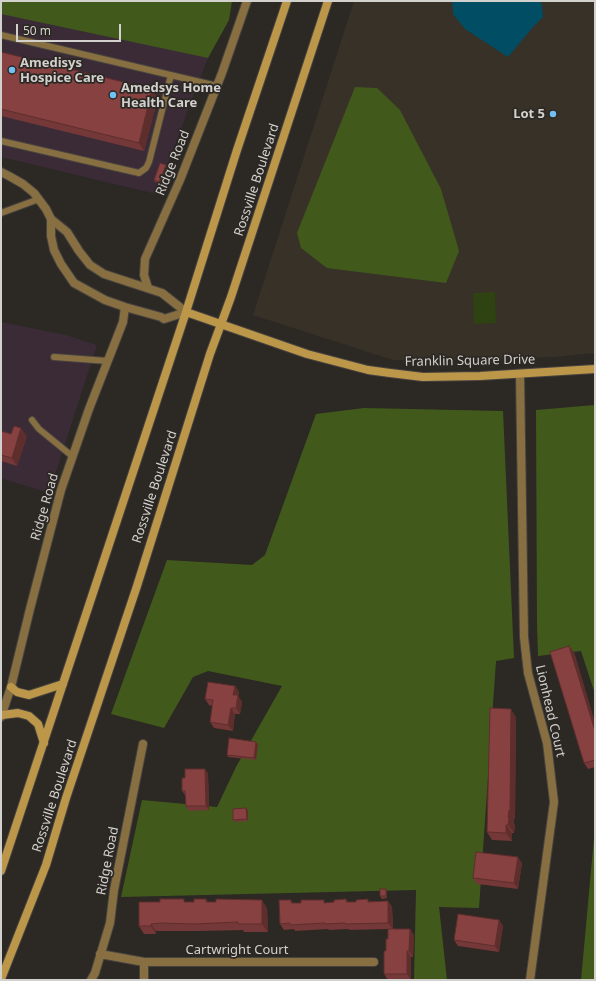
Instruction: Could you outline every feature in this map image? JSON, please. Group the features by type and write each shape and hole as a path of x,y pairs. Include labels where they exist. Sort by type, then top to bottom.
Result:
{"main road":[{"name":"Rossville Boulevard","path":"1,871 287,1"},
{"name":"Rossville Boulevard","path":"1,979 46,865 66,798 137,586 210,354 328,1"},
{"name":"Franklin Square Drive","path":"186,312 307,354 368,370 423,377 520,374 595,369"},
{"path":"11,687 17,692 29,695 63,684"},
{"path":"1,716 18,712 29,716 38,724 44,743"}],"street":[{"name":"Ridge Road","path":"148,288 144,275 146,259 180,180 217,86 247,1"},
{"name":"Franklin Square Drive","path":"1,172 23,184 39,199 51,219 68,232 79,251 90,265 104,274 162,293 186,312"},
{"name":"Franklin Square Drive","path":"51,219 51,236 54,250 61,264 74,283 105,300 164,319 186,312"},
{"name":"Ridge Road","path":"1,716 11,687 61,490 72,456 123,322 125,307"},
{"name":"Lionhead Court","path":"520,374 524,637 528,673 547,743 554,802 530,980"},
{"name":"Ridge Road","path":"91,980 95,973 110,923 114,890 143,744"},
{"name":"Cartwright Court","path":"100,954 144,962 374,962"},
{"path":"144,962 144,980"}],"lane":[{"path":"1,35 217,86"},
{"path":"1,141 139,173 146,168 150,162 171,75"},
{"path":"1,213 39,199"},
{"path":"54,357 108,361"},
{"path":"32,420 39,429 72,456"}],"shaded area":[{"path":"354,1 595,1 595,353 554,357 477,360 393,360 253,315"},
{"path":"1,12 208,58 156,194 1,157"},
{"path":"1,322 66,335 97,345 49,493 1,478"}],"green space":[{"path":"1,1 232,1 229,20 208,58 1,14"},
{"path":"355,87 377,88 400,110 441,189 459,251 446,283 327,268 301,248 297,233"},
{"path":"495,292 496,323 474,324 473,293"},
{"path":"595,405 595,694 581,651 538,656 536,410"},
{"path":"364,408 503,411 514,658 496,661 479,908 439,907 447,980 414,980 416,890 121,897 142,800 217,807 236,767 282,686 208,671 193,677 164,728 111,714 167,560 252,565 265,555 316,414"},
{"path":"595,827 595,980 581,980"}],"water":[{"path":"452,1 540,1 542,5 543,17 508,57 465,29 453,14"}],"building":[{"path":"1,52 152,89 139,143 1,109"},
{"path":"160,163 166,165 159,182 154,180"},
{"path":"14,426 21,428 12,458 1,455 1,431 11,434"},
{"path":"569,646 595,731 595,760 584,763 550,652"},
{"path":"208,682 235,686 233,695 238,695 236,708 231,708 228,725 210,722 213,700 205,699"},
{"path":"490,708 511,709 510,811 509,810 508,825 506,825 506,833 487,832"},
{"path":"229,738 256,742 254,758 227,755"},
{"path":"185,769 205,769 206,806 186,806 185,791 182,791 182,778 185,778"},
{"path":"246,808 247,819 233,820 233,809"},
{"path":"476,852 518,857 514,883 473,878"},
{"path":"380,889 386,889 386,896 380,896"},
{"path":"160,899 184,899 184,902 194,902 194,899 206,899 206,902 216,902 216,899 262,900 262,924 238,924 238,922 194,924 161,923 151,924 151,926 139,926 139,902 160,902"},
{"path":"346,899 346,902 356,902 356,900 368,899 368,902 388,901 388,923 280,924 279,900 291,900 291,903 301,903 301,900 324,900 324,903"},
{"path":"458,914 499,920 495,946 454,940"},
{"path":"388,929 410,929 409,951 407,951 407,974 384,974 384,951 386,951"}],"place":[{"name":"Amedisys Hospice Care","path":"12,70"},
{"name":"Amedsys Home Health Care","path":"113,95"},
{"name":"Lot 5","path":"553,114"}]}
